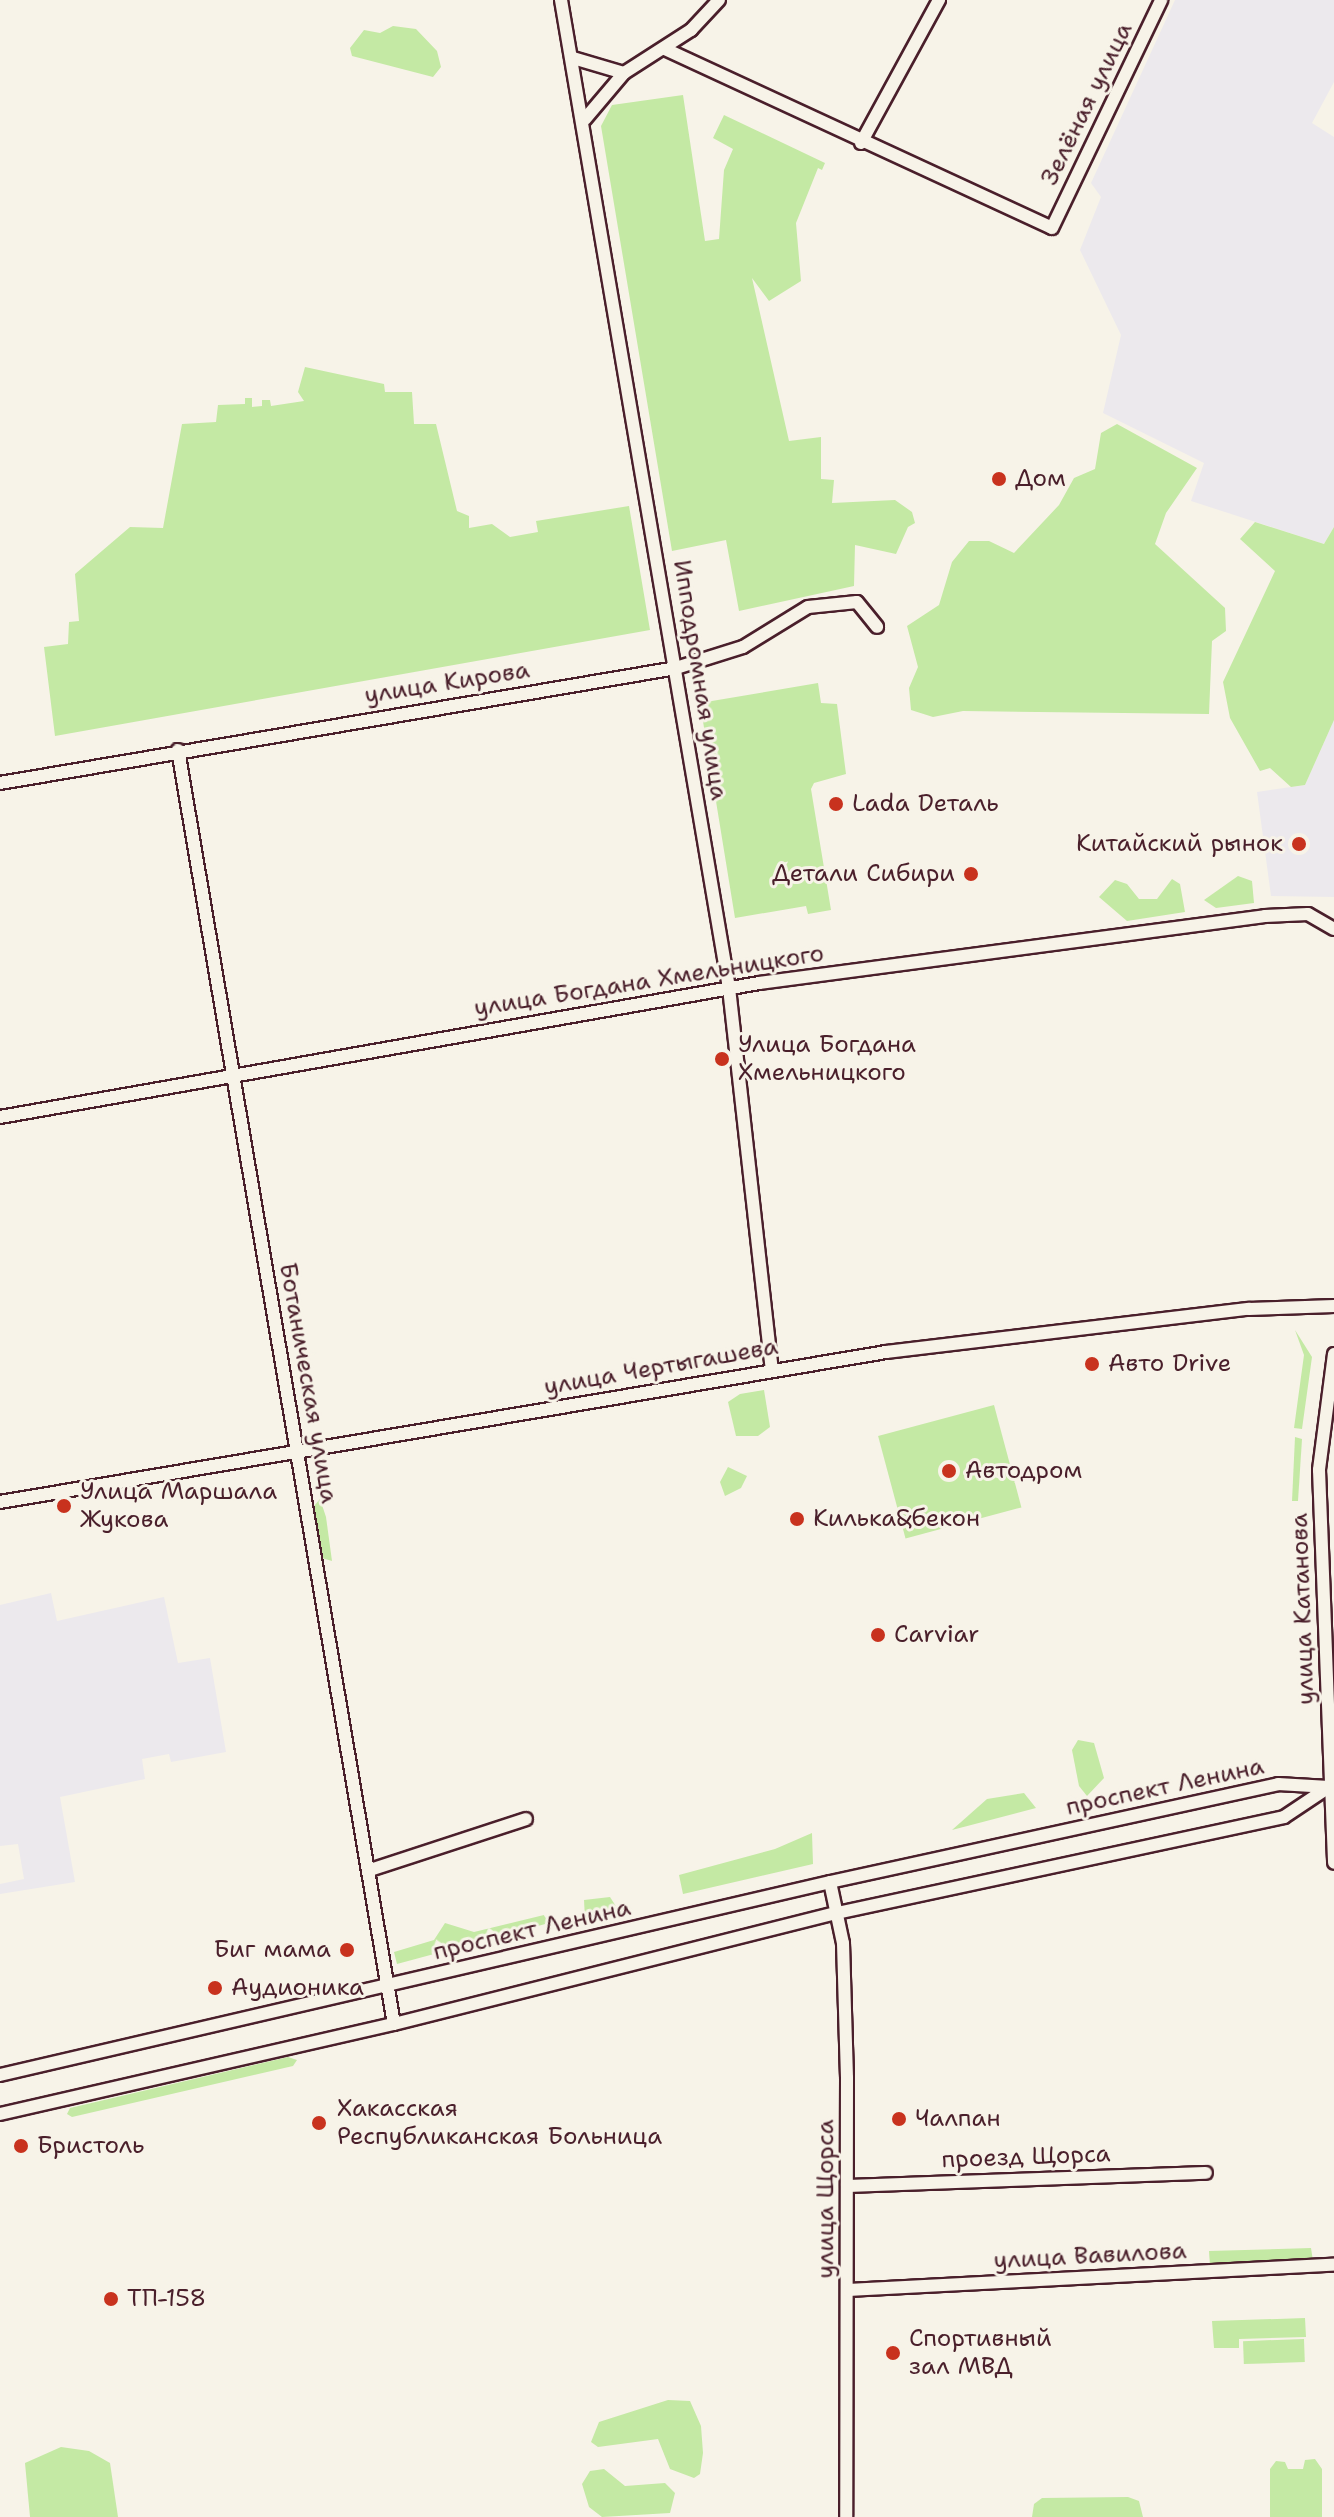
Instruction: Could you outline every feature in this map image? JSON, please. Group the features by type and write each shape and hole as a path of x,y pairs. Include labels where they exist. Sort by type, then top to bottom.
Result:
{"street":[{"name":"Ипподромная улица","path":"561,0 585,119 729,988 772,1370"},
{"path":"585,119 624,73 665,49 719,0"},
{"path":"665,49 861,143 939,0"},
{"name":"Зелёная улица","path":"861,143 1052,228 1161,0"},
{"path":"573,58 624,73"},
{"name":"улица Кирова","path":"0,783 178,750 676,668 743,647 808,607 857,602 877,627"},
{"name":"Ботаническая улица","path":"178,750 394,2024"},
{"name":"улица Богдана Хмельницкого","path":"0,1117 729,988 1308,914 1334,929"},
{"name":"улица Чертыгашева","path":"0,1502 772,1370 1114,1323 1334,1306"},
{"name":"улица Катанова","path":"1334,1354 1319,1470 1334,1863"},
{"name":"проспект Ленина","path":"0,2075 830,1882 1278,1784 1329,1787"},
{"path":"0,2114 394,2024 837,1913 1284,1817 1329,1787"},
{"path":"370,1870 526,1819"},
{"name":"улица Щорса","path":"830,1882 843,1943 849,2290 846,2517"},
{"name":"проезд Щорса","path":"847,2186 1206,2173"},
{"name":"улица Вавилова","path":"849,2290 1334,2265"}],"shaded area":[{"path":"1175,0 1334,0 1334,82 1312,123 1334,137 1334,527 1324,544 1191,501 1204,463 1103,413 1121,335 1080,250 1101,197 1091,183"},
{"name":"Китайский рынок","path":"1334,720 1334,897 1271,896 1257,792 1305,785"},
{"path":"51,1593 57,1621 164,1597 178,1663 210,1658 226,1752 171,1762 169,1754 142,1759 145,1779 60,1797 75,1882 0,1894 0,1884 24,1879 18,1844 0,1846 0,1605"}],"green space":[{"path":"393,26 416,29 437,51 441,67 433,77 352,56 350,48 364,30 380,33"},
{"path":"683,95 705,241 719,239 724,170 733,149 713,138 724,115 825,163 822,170 818,168 796,223 801,281 769,301 752,278 789,441 821,437 821,479 834,480 832,503 895,500 912,512 915,523 908,527 896,554 855,545 854,586 739,611 726,540 672,551 601,126 612,105"},
{"path":"305,367 384,384 385,392 412,392 414,424 436,424 457,511 469,516 469,528 492,524 510,537 538,532 536,521 629,506 650,630 55,736 44,647 68,644 69,622 79,621 75,574 130,527 163,528 182,424 216,422 218,405 245,404 245,398 252,398 252,407 262,406 262,400 270,400 271,406 304,401 298,392"},
{"path":"1117,424 1197,468 1166,513 1155,544 1225,608 1226,631 1212,641 1209,714 963,711 933,717 911,710 909,688 918,667 907,626 939,605 952,562 969,541 989,541 1014,553 1059,505 1074,478 1095,469 1101,433"},
{"path":"1255,522 1324,544 1334,527 1334,720 1305,785 1291,787 1270,768 1260,771 1230,718 1223,682 1275,571 1240,539"},
{"path":"818,683 821,703 837,704 846,774 814,783 811,789 831,910 808,914 806,906 735,918 700,703"},
{"path":"1238,876 1252,881 1254,903 1216,908 1204,900"},
{"path":"1172,879 1180,884 1185,912 1127,921 1099,897 1115,880 1127,884 1139,899 1157,899"},
{"path":"1295,1330 1312,1357 1302,1429 1294,1428 1304,1355"},
{"path":"764,1390 770,1427 758,1436 736,1436 728,1402 740,1394"},
{"name":"Автодром","path":"994,1405 1021,1507 906,1538 878,1436"},
{"path":"1295,1437 1302,1439 1298,1501 1292,1501"},
{"path":"728,1467 747,1476 741,1488 725,1496 720,1482"},
{"path":"320,1499 326,1517 332,1561 315,1556 307,1514"},
{"path":"1078,1740 1094,1743 1104,1778 1087,1796 1079,1786 1072,1750"},
{"path":"1024,1793 1036,1808 952,1830 987,1799"},
{"path":"812,1833 813,1864 683,1894 679,1875 775,1849"},
{"path":"610,1897 619,1911 585,1919 584,1900"},
{"path":"544,1915 549,1923 397,1964 394,1952 434,1940 445,1923 474,1932"},
{"path":"288,2057 297,2060 293,2066 72,2117 67,2114 70,2108"},
{"path":"1311,2248 1313,2261 1210,2266 1209,2251"},
{"path":"1305,2318 1306,2337 1239,2339 1239,2348 1214,2348 1212,2321"},
{"path":"1304,2339 1305,2362 1244,2364 1243,2341"},
{"path":"668,2400 690,2401 701,2426 703,2453 700,2474 694,2478 670,2469 658,2439 598,2447 591,2442 599,2422"},
{"path":"61,2447 89,2451 110,2463 118,2517 30,2517 25,2463"},
{"path":"1315,2459 1322,2469 1322,2517 1270,2517 1270,2469 1276,2461 1285,2462 1288,2469 1303,2469 1305,2460"},
{"path":"604,2469 625,2486 665,2483 675,2493 670,2513 602,2517 589,2507 582,2484 590,2471"},
{"path":"1128,2497 1139,2501 1143,2517 1032,2517 1034,2504 1042,2498"}],"place":[{"name":"Дом","path":"999,479"},
{"name":"Lada Dеталь","path":"836,804"},
{"name":"Китайский рынок","path":"1299,844"},
{"name":"Детали Сибири","path":"971,874"},
{"name":"Улица Богдана Хмельницкого","path":"722,1059"},
{"name":"Авто Drive","path":"1092,1364"},
{"name":"Автодром","path":"949,1471"},
{"name":"Улица Маршала Жукова","path":"64,1506"},
{"name":"Килька&бекон","path":"797,1519"},
{"name":"Carviar","path":"878,1635"},
{"name":"Биг мама","path":"347,1950"},
{"name":"Аудионика","path":"215,1988"},
{"name":"Чалпан","path":"899,2119"},
{"name":"Хакасская Республиканская Больница","path":"319,2123"},
{"name":"Бристоль","path":"21,2146"},
{"name":"ТП-158","path":"111,2299"},
{"name":"Спортивный зал МВД","path":"893,2353"}]}
